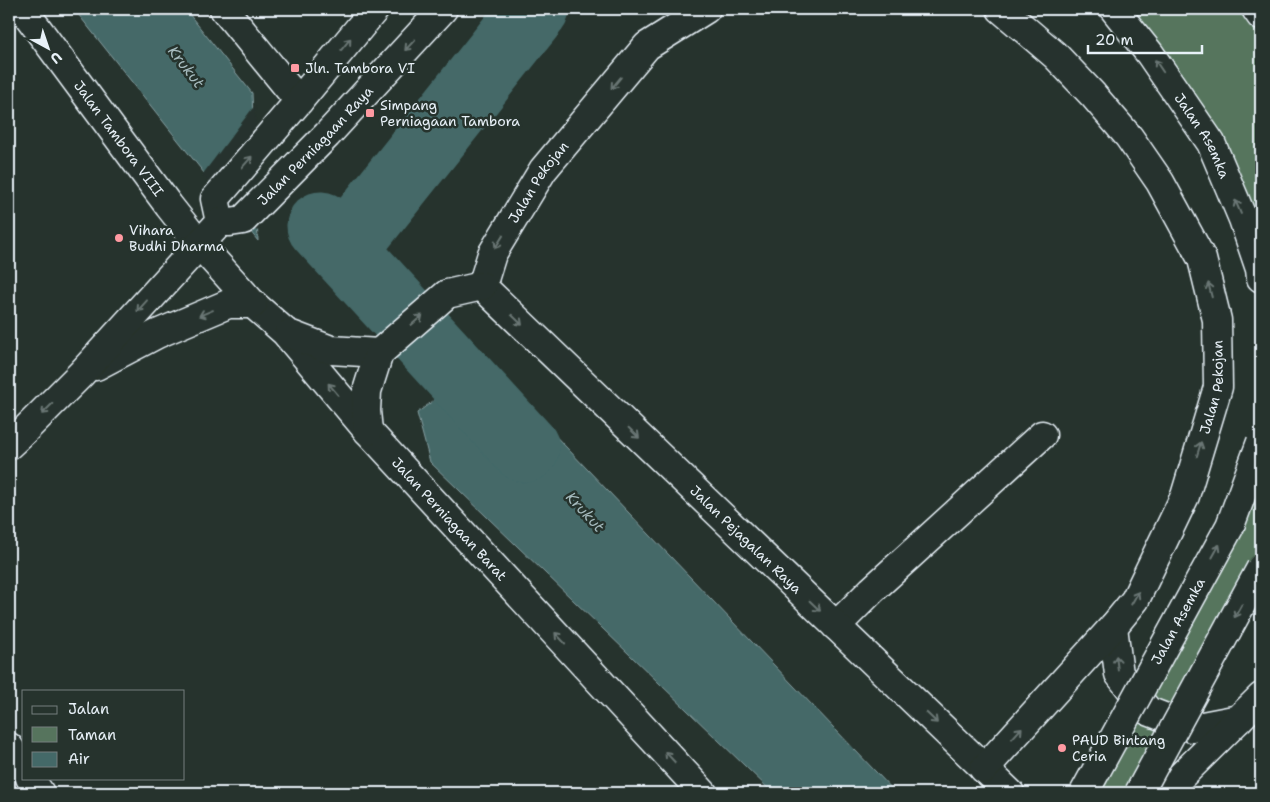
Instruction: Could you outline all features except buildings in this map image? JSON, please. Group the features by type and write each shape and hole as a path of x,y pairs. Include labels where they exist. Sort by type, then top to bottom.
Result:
{"street":[{"name":"Jalan Tambora VIII","path":"23,9 168,206 199,244"},
{"path":"224,9 296,104"},
{"name":"Jalan Perniagaan Raya","path":"9,445 81,374 226,213 296,104 375,9"},
{"name":"Jalan Perniagaan Raya","path":"226,213 327,135 443,9"},
{"path":"647,46 673,9"},
{"name":"Jalan Pekojan","path":"482,286 492,254 543,170 647,46 706,9"},
{"name":"Jalan Pekojan","path":"984,769 1113,627 1135,600 1185,496 1218,387 1217,320 1202,259 1160,182 1129,137 1093,95 1056,56 1001,9"},
{"name":"Jalan Asemka","path":"1114,9 1150,54 1211,143 1243,220 1260,269 1261,278"},
{"path":"1256,9 1261,16"},
{"name":"Jalan Perniagaan Barat","path":"199,244 253,304 285,332 368,431 703,793"},
{"path":"368,431 366,411 368,391 383,350 447,294 482,286"},
{"name":"Jalan Pejagalan Raya","path":"482,286 1010,793"},
{"path":"81,374 157,334 198,316 228,304 253,304"},
{"path":"285,332 331,350 383,350"},
{"path":"836,626 872,590 1042,435"},
{"name":"Jalan Asemka","path":"1084,793 1230,526 1261,442"},
{"path":"1139,793 1261,568"},
{"path":"1113,627 1119,674 1148,711 1192,728 1240,719"},
{"path":"1164,793 1261,697"},
{"path":"9,747 22,766"},
{"path":"31,780 40,793"}],"green space":[{"path":"1112,9 1254,9 1261,20 1261,281 1243,219"},
{"path":"1261,442 1261,568 1139,793 1084,793"}],"water":[{"path":"74,9 185,9 252,93 258,241"},
{"path":"478,367 505,383 896,793 773,793 430,462 417,413"}],"pier":[{"path":"255,105 260,228 257,231 231,211 202,175"}],"waterway":[{"path":"343,250 535,9"},
{"name":"Krukut","path":"321,226 525,448"}],"place":[{"name":"Jln. Tambora VI","path":"295,68"},
{"name":"Simpang Perniagaan Tambora","path":"370,113"},
{"name":"Vihara Budhi Dharma","path":"119,238"},
{"name":"PAUD Bintang Ceria","path":"1062,748"}]}
